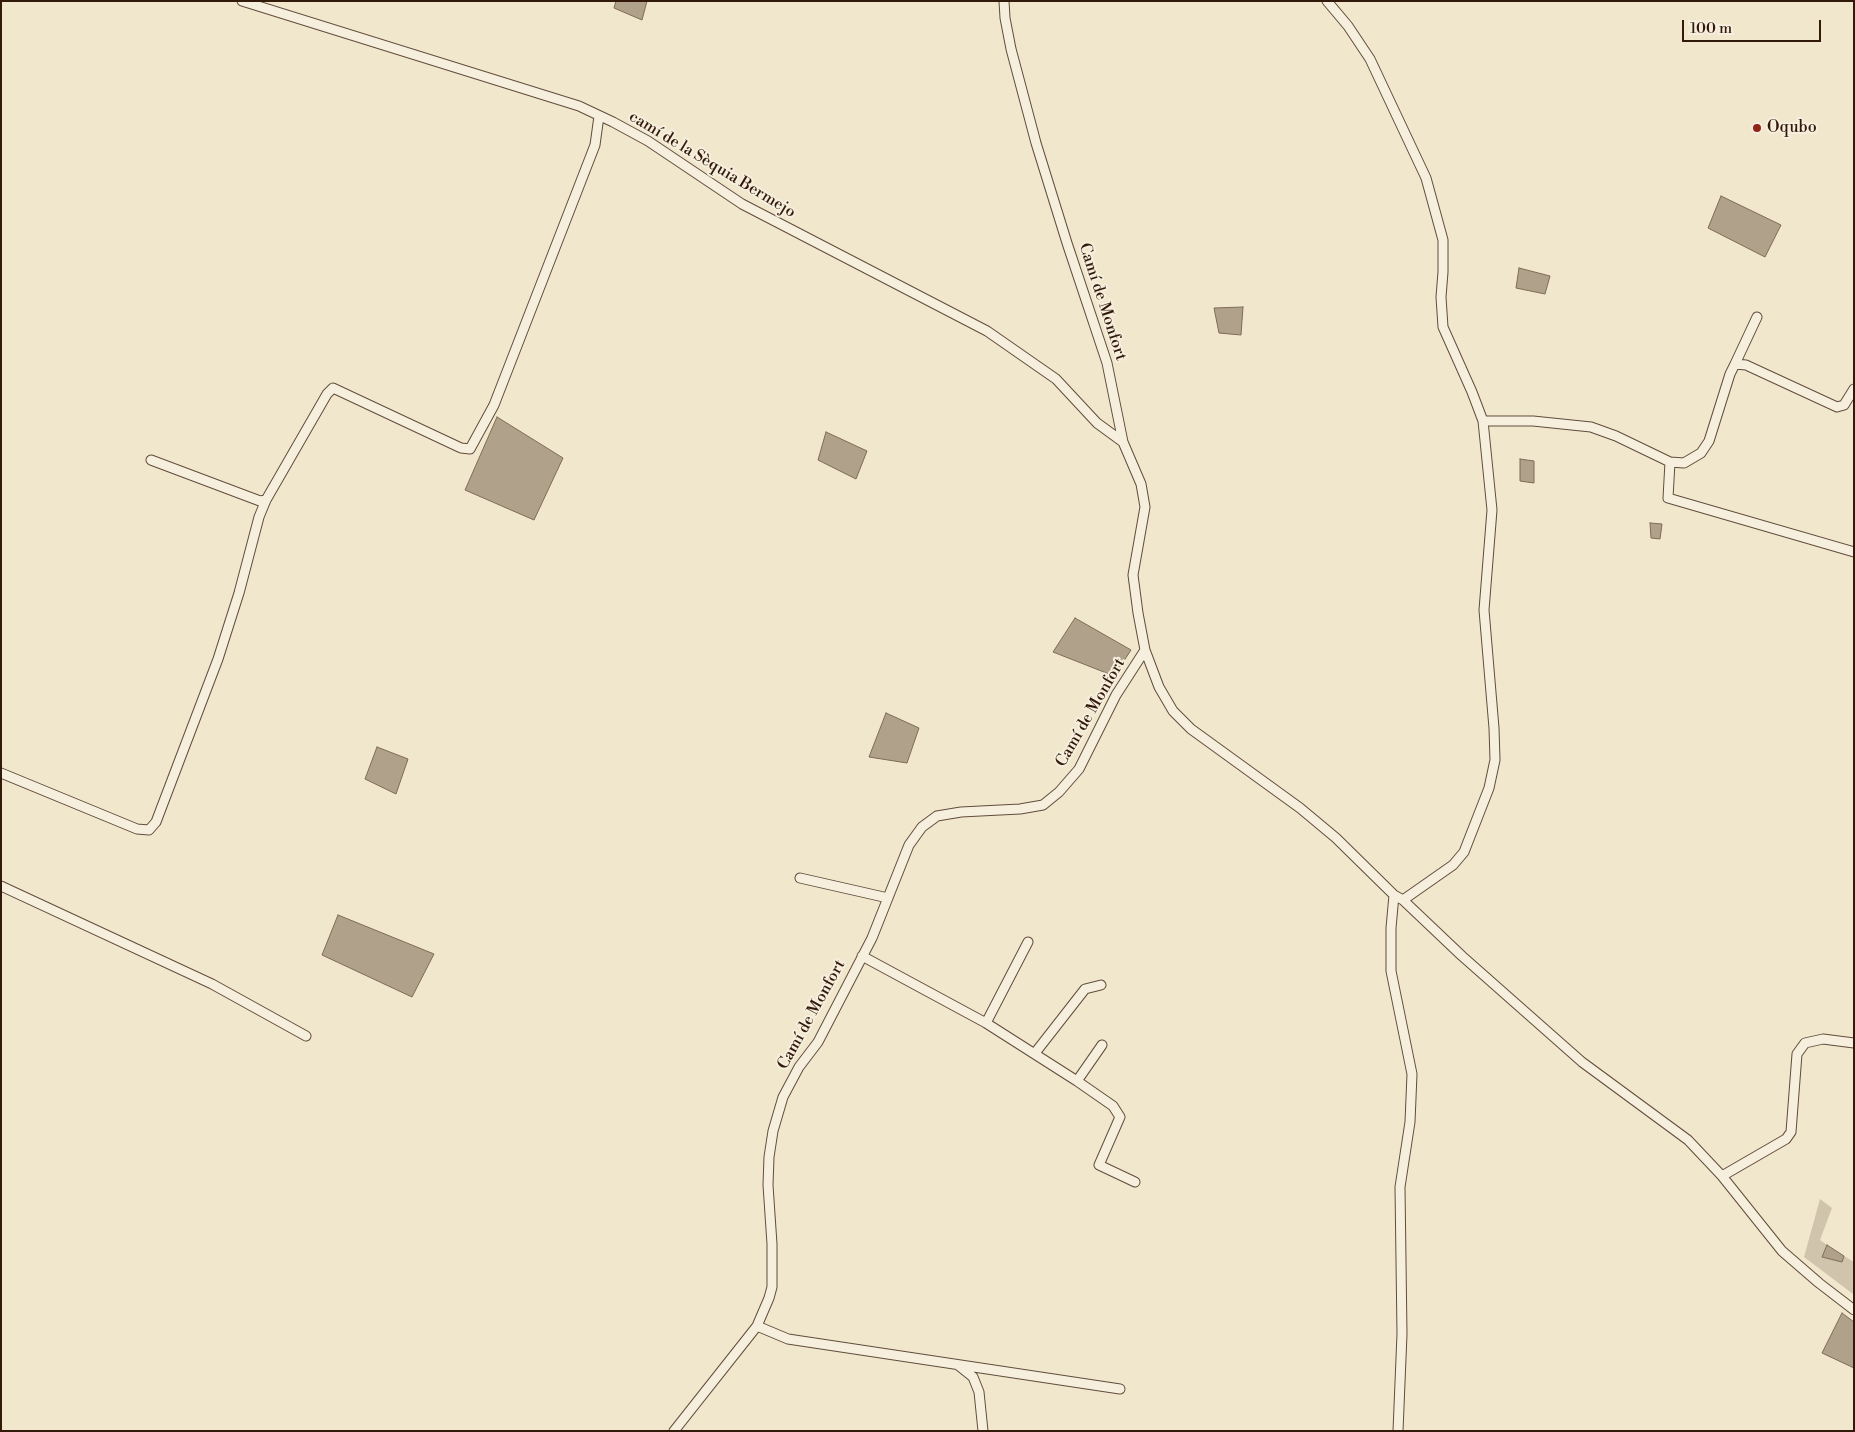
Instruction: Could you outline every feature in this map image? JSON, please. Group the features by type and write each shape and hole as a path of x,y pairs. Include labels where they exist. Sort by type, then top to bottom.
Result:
{"street":[{"name":"camí de la Sèquia Bermejo","path":"242,1 579,106 599,116 648,141 742,204 987,331 1056,379 1097,423 1122,442"},
{"name":"Camí de Monfort","path":"674,1431 757,1326 769,1298 772,1287 768,1185 769,1157 773,1131 784,1097 800,1067 818,1042 872,938 909,845 922,827 937,816 961,812 1020,809 1043,805 1059,792 1079,768 1116,695 1144,650 1133,575 1144,507 1141,484 1122,442 1108,363 1067,243 1036,143 1011,49 1004,1"},
{"path":"1327,1 1348,26 1370,59 1426,178 1443,240 1441,297 1443,327 1483,421 1492,510 1484,610 1490,664 1495,760 1489,788 1464,852 1453,865 1403,900"},
{"path":"1,773 137,829 148,830 156,822 218,660 259,517 266,500 327,394 333,388 461,448 470,449 494,406 588,164 595,145 599,116"},
{"path":"1483,421 1533,421 1591,427 1616,436 1670,462 1684,463 1701,453 1709,441 1730,374 1757,317"},
{"path":"1735,364 1746,365 1837,407 1844,405 1854,389"},
{"path":"151,460 260,501 266,500"},
{"path":"1670,462 1668,498 1854,552"},
{"path":"1144,650 1159,687 1174,711 1191,729 1307,814 1336,838 1394,895 1403,900 1462,956 1582,1062 1688,1140 1722,1176 1782,1252 1854,1310"},
{"path":"800,878 888,898"},
{"path":"1,886 212,984 306,1036"},
{"path":"1394,895 1390,928 1392,970 1412,1074 1410,1122 1400,1186 1402,1334 1398,1431"},
{"path":"986,1023 1028,942"},
{"path":"862,956 986,1023 1035,1053 1113,1106 1120,1117 1099,1165 1135,1182"},
{"path":"1035,1053 1085,989 1101,985"},
{"path":"1722,1176 1786,1139 1790,1132 1798,1054 1805,1043 1822,1039 1854,1043"},
{"path":"1077,1081 1102,1045"},
{"path":"757,1326 788,1339 1120,1389"},
{"path":"957,1364 973,1376 980,1392 983,1431"}],"shaded area":[{"path":"616,1 647,1 642,20 614,8"},
{"path":"1721,196 1781,225 1765,257 1708,228"},
{"path":"1519,268 1550,276 1545,294 1516,288"},
{"path":"1243,307 1241,335 1219,333 1214,308"},
{"path":"497,417 563,458 534,520 465,490"},
{"path":"826,432 867,451 856,479 818,460"},
{"path":"1520,459 1534,461 1534,483 1520,481"},
{"path":"1650,523 1662,524 1660,539 1651,538"},
{"path":"1075,618 1131,650 1114,676 1053,652"},
{"path":"886,713 919,728 907,763 869,757"},
{"path":"377,747 408,759 396,794 365,779"},
{"path":"338,915 434,954 412,997 322,955"},
{"path":"1820,1199 1832,1208 1820,1240 1827,1245 1822,1257 1842,1262 1844,1256 1854,1262 1853,1294 1804,1257"},
{"path":"1827,1245 1844,1256 1842,1262 1822,1257"},
{"path":"1842,1313 1854,1322 1854,1368 1822,1353"}],"place":[{"name":"Oqubo","path":"1757,128"}]}
